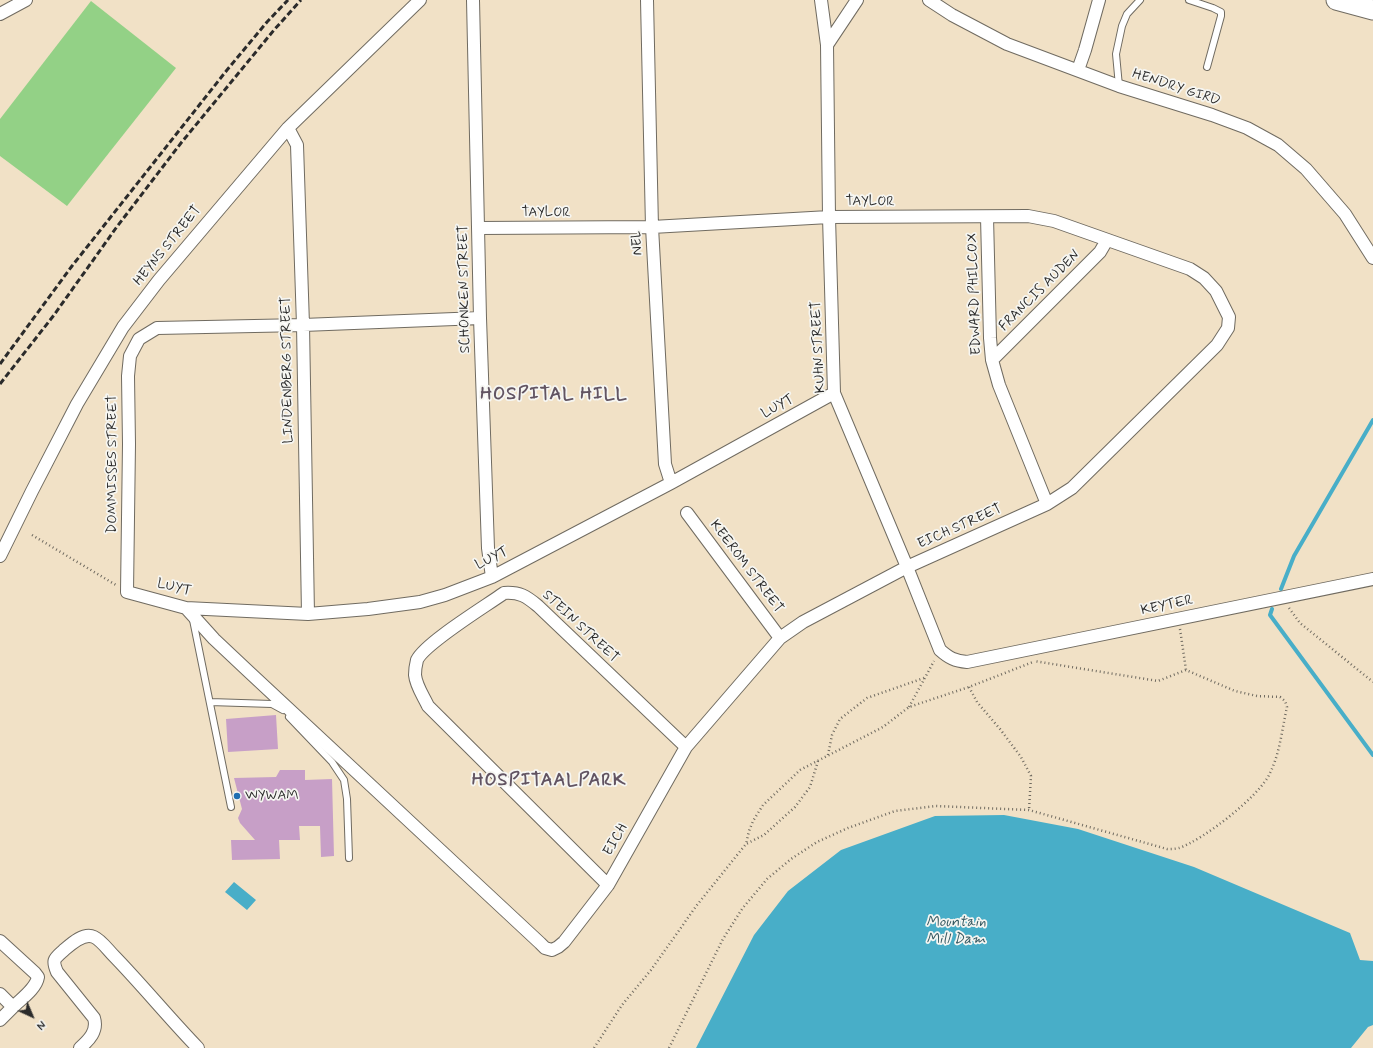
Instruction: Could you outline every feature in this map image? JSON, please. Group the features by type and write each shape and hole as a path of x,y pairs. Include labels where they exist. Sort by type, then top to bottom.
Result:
{"main road":[{"path":"1336,0 1373,10"}],"street":[{"path":"2,13 26,0"},
{"name":"HEYNS STREET","path":"0,556 77,404 123,327 159,280 288,128 420,0"},
{"name":"SCHONKEN STREET","path":"473,0 480,318 488,548 492,577"},
{"name":"NEL","path":"647,0 652,227 665,464 671,483"},
{"name":"KUHN STREET","path":"822,0 827,45 828,217 834,393 940,650"},
{"path":"827,45 857,0"},
{"name":"HENDRY GIRD","path":"929,0 952,15 1007,44 1119,86 1212,115 1247,128 1278,145 1306,169 1345,214 1373,258"},
{"path":"1078,70 1099,0"},
{"name":"LINDENBERG STREET","path":"288,128 297,145 308,614"},
{"name":"TAYLOR","path":"478,228 652,227 828,217 1028,216 1054,221 1190,269 1204,278 1216,291 1229,316"},
{"name":"EDWARD PHILCOX","path":"987,217 990,338 992,360 999,385 1047,504"},
{"name":"FRANCIS AUDEN","path":"992,360 1100,252 1107,240"},
{"name":"EICH STREET","path":"686,748 780,638 803,622 907,567 1047,504 1072,488 1217,344 1228,328 1229,316"},
{"path":"302,325 480,318"},
{"name":"DOMMISSES STREET","path":"127,592 129,444 128,376 130,356 139,339 157,328 302,325"},
{"name":"LUYT","path":"127,592 189,611 308,614 368,609 420,602 445,595 492,577 671,483 834,393"},
{"name":"KEEROM STREET","path":"687,513 780,638"},
{"name":"KEYTER","path":"940,650 948,658 956,661 967,662 1373,579"},
{"name":"STEIN STREET","path":"608,885 428,706 421,693 415,676 417,661 421,654 432,643 504,593 516,593 527,597 538,606 686,748"},
{"name":"EICH","path":"189,611 214,639 248,671 545,948 552,950 564,942 608,885 686,748"},
{"path":"86,1046 96,1025 94,1018 57,972 54,963 55,958 83,936 94,937 105,946 198,1048"},
{"path":"0,941 38,977 32,988 0,1020"},
{"path":"0,994 12,1007"}],"lane":[{"path":"1119,86 1116,54 1122,26 1127,14 1140,0"},
{"path":"1189,0 1221,12 1207,67"},
{"path":"189,611 210,702 231,807"},
{"path":"210,702 275,705 285,712 332,762 344,780 345,785 347,799 349,858"}],"path":[{"path":"32,535 127,592"},
{"path":"1282,598 1300,623 1373,682"},
{"path":"1178,619 1186,670"},
{"path":"909,708 940,650"},
{"path":"746,844 753,821 763,805 800,770 883,727 909,708 1034,661 1040,657"},
{"path":"669,1048 723,939 742,909 768,879 791,859 817,842 848,828 895,811 936,806 1029,810 1167,849 1178,849 1192,842 1230,816 1257,792 1270,774 1277,752 1287,708 1285,700 1280,697 1257,696 1235,691 1186,670 1158,681 1034,661"},
{"path":"828,755 832,735 840,719 867,698 924,678"},
{"path":"969,686 977,702 1000,728 1021,757 1031,776 1029,810"},
{"path":"594,1048 622,1006 651,970 697,905 746,844 764,835 795,807 810,787 818,761"}],"green space":[{"path":"91,1 176,68 67,206 0,156 0,119"}],"water":[{"name":"Mountain Mill Dam","path":"1004,815 1078,829 1194,867 1350,933 1360,960 1373,961 1373,1025 1368,1027 1351,1048 696,1048 754,935 788,891 841,850 935,816"},
{"path":"234,882 256,900 247,910 225,892"}],"building":[{"path":"276,715 278,749 228,752 226,719"},
{"path":"280,770 305,770 305,780 332,779 334,856 321,857 320,826 299,826 300,840 279,840 280,859 232,860 231,840 255,840 240,823 238,818 242,809 234,778 276,777"}],"waterway":[{"path":"1281,589 1294,556 1373,420"},
{"path":"1272,609 1270,615 1373,755"}],"railway":[{"path":"0,364 72,266 227,70 267,22 288,0"},
{"path":"0,384 54,315 116,228 181,143 274,30 301,0"}],"place":[{"name":"WYWAM","path":"237,796"}],"district":[{"name":"HOSPITAL HILL","path":"554,395"},
{"name":"HOSPITAALPARK","path":"549,781"}]}
